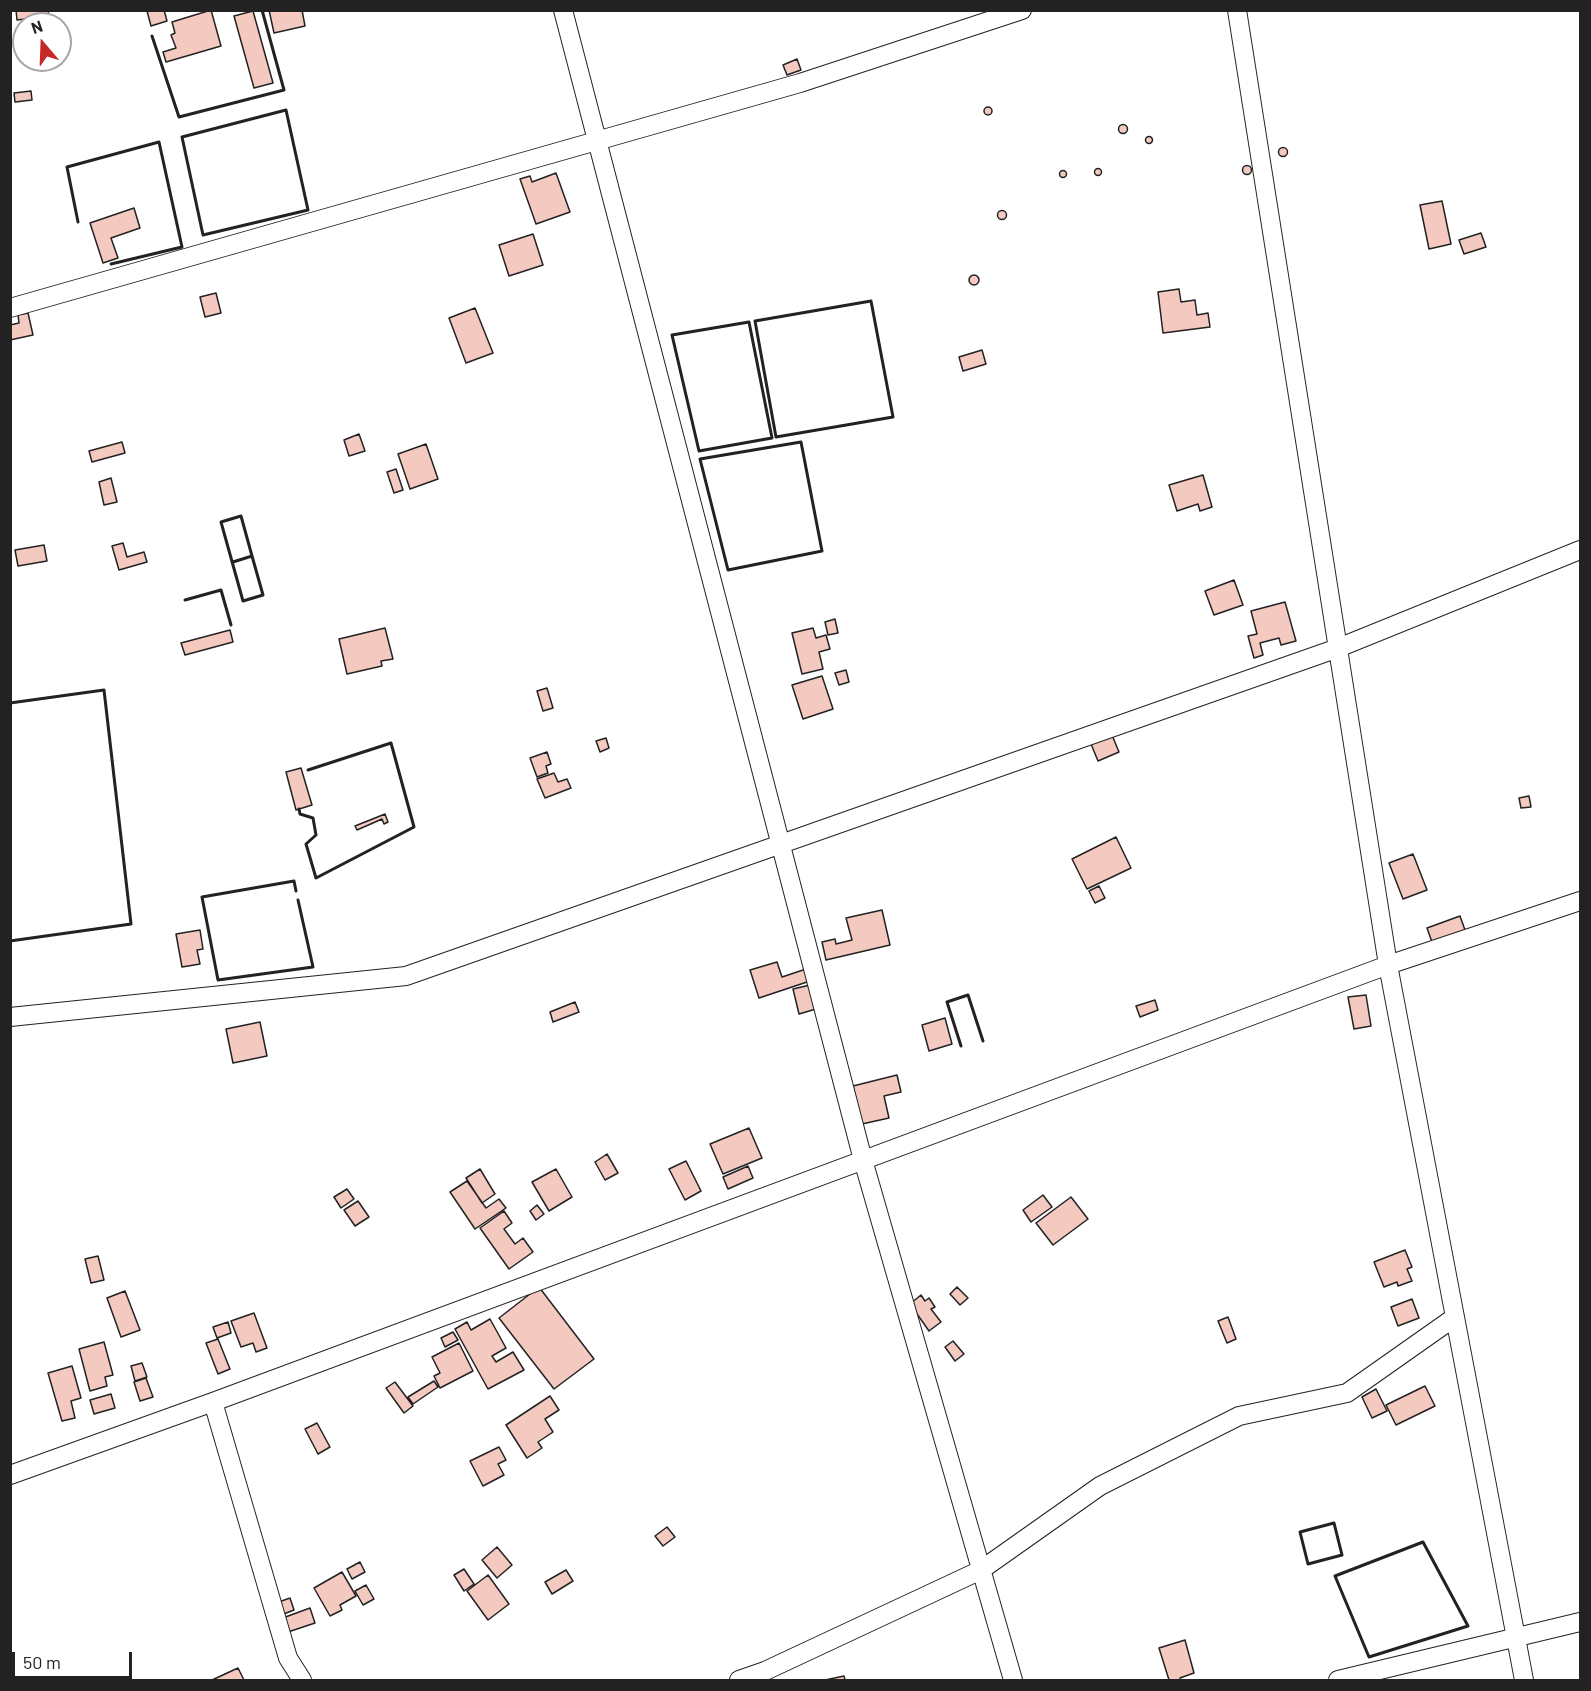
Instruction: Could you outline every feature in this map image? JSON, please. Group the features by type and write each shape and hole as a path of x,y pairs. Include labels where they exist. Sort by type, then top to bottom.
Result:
{"street":[{"path":"563,10 863,1160 1013,1680"},
{"path":"10,308 800,83 1022,10"},
{"path":"1237,10 1388,965 1524,1680"},
{"path":"10,1017 406,976 1338,648 1581,550"},
{"path":"10,1475 213,1402 1388,965 1581,901"},
{"path":"739,1680 780,1672 981,1570 1100,1486 1239,1416 1347,1393 1455,1317"},
{"path":"213,1402 288,1658 302,1680"},
{"path":"1338,1680 1581,1622"}],"building":[{"path":"16,10 48,10 48,12 16,12"},
{"path":"164,10 167,21 151,26 147,11"},
{"path":"211,10 221,46 166,62 163,52 176,48 171,35 175,33 172,22"},
{"path":"269,10 302,10 305,26 274,33"},
{"path":"253,11 273,83 254,88 234,16"},
{"path":"797,59 801,70 787,75 783,65"},
{"path":"31,91 32,100 15,102 14,93"},
{"path":"988,107 992,111 988,115 984,111"},
{"path":"1123,124 1128,129 1123,134 1118,129"},
{"path":"1149,137 1152,140 1149,143 1146,140"},
{"path":"1283,147 1288,152 1283,157 1278,152"},
{"path":"1247,166 1251,170 1247,174 1243,170"},
{"path":"1098,169 1101,172 1098,175 1095,172"},
{"path":"1063,171 1066,174 1063,177 1060,174"},
{"path":"556,173 570,212 536,224 520,179 530,176 532,182"},
{"path":"1442,201 1451,244 1429,249 1420,205"},
{"path":"134,208 140,228 111,238 118,258 103,263 90,223"},
{"path":"1002,211 1006,215 1002,219 998,215"},
{"path":"1481,233 1486,247 1464,254 1459,240"},
{"path":"533,234 543,265 509,276 499,245"},
{"path":"974,275 979,280 974,285 969,280"},
{"path":"1179,289 1181,302 1195,300 1197,315 1208,313 1210,327 1163,333 1158,292"},
{"path":"216,293 221,313 205,317 200,297"},
{"path":"475,308 493,353 466,363 449,318"},
{"path":"28,313 33,335 10,340 10,325 19,323 18,315"},
{"path":"982,350 986,364 963,371 959,357"},
{"path":"359,434 365,451 349,456 344,440"},
{"path":"122,442 125,453 92,462 89,451"},
{"path":"426,444 438,479 410,489 398,454"},
{"path":"396,469 403,490 394,493 387,472"},
{"path":"1203,475 1212,507 1200,511 1198,504 1177,511 1169,485"},
{"path":"111,478 117,502 104,505 99,482"},
{"path":"123,543 127,557 144,552 147,562 119,570 112,546"},
{"path":"44,545 47,561 18,566 15,550"},
{"path":"1234,580 1243,605 1214,615 1205,591"},
{"path":"1285,602 1296,641 1281,645 1279,638 1260,643 1263,655 1254,658 1248,636 1257,634 1251,611"},
{"path":"835,619 838,633 828,635 825,622"},
{"path":"385,628 393,659 381,661 382,666 347,674 339,639"},
{"path":"813,628 816,638 826,635 830,649 819,652 823,669 802,674 792,633"},
{"path":"230,630 233,642 185,655 181,643"},
{"path":"846,670 849,682 839,685 835,673"},
{"path":"822,676 833,709 803,719 792,685"},
{"path":"547,688 553,708 543,711 537,691"},
{"path":"1112,735 1119,752 1098,761 1091,744"},
{"path":"606,738 609,748 600,752 596,741"},
{"path":"547,752 551,764 546,766 548,773 537,777 530,758"},
{"path":"301,768 312,805 296,810 286,772"},
{"path":"554,773 558,782 567,779 571,788 545,798 537,779"},
{"path":"1529,796 1531,807 1521,808 1519,798"},
{"path":"385,814 388,822 384,824 382,819 357,830 355,826"},
{"path":"1116,837 1131,868 1087,889 1072,859"},
{"path":"1413,854 1427,890 1403,899 1389,863"},
{"path":"1099,886 1105,898 1095,903 1089,891"},
{"path":"882,910 890,945 826,960 822,942 835,939 836,944 852,940 846,918"},
{"path":"1460,916 1465,930 1432,942 1427,928"},
{"path":"200,930 203,949 197,950 200,964 182,967 176,934"},
{"path":"777,962 782,977 806,969 810,981 759,998 750,970"},
{"path":"810,985 816,1009 799,1014 793,989"},
{"path":"1366,995 1371,1026 1354,1029 1348,997"},
{"path":"1155,1000 1158,1010 1140,1017 1136,1006"},
{"path":"575,1002 579,1012 553,1022 550,1012"},
{"path":"945,1018 952,1044 929,1051 922,1025"},
{"path":"260,1022 267,1056 233,1063 226,1029"},
{"path":"897,1075 901,1092 884,1096 889,1118 862,1124 853,1086"},
{"path":"749,1128 762,1158 723,1174 710,1144"},
{"path":"607,1154 618,1173 605,1180 595,1162"},
{"path":"686,1161 701,1191 685,1200 669,1169"},
{"path":"748,1166 753,1178 728,1189 723,1177"},
{"path":"480,1169 495,1194 482,1203 466,1178"},
{"path":"556,1169 572,1197 549,1211 532,1182"},
{"path":"467,1181 486,1208 499,1199 506,1208 475,1229 450,1192"},
{"path":"347,1189 354,1199 341,1208 334,1197"},
{"path":"1043,1195 1052,1207 1031,1222 1023,1210"},
{"path":"1071,1197 1088,1219 1053,1245 1036,1223"},
{"path":"358,1201 369,1217 355,1226 344,1210"},
{"path":"537,1205 544,1214 536,1220 530,1211"},
{"path":"504,1211 512,1223 504,1229 515,1244 523,1238 533,1252 509,1269 480,1228"},
{"path":"1405,1250 1412,1267 1407,1269 1412,1281 1398,1286 1397,1282 1384,1287 1374,1262"},
{"path":"98,1256 104,1280 91,1283 85,1259"},
{"path":"539,1287 594,1359 554,1389 499,1318"},
{"path":"957,1287 968,1298 960,1305 950,1294"},
{"path":"125,1291 140,1330 121,1337 107,1298"},
{"path":"921,1295 925,1301 929,1298 935,1307 931,1309 941,1322 929,1331 910,1304"},
{"path":"1412,1299 1419,1318 1398,1326 1391,1307"},
{"path":"254,1313 267,1348 256,1352 253,1343 241,1347 231,1321"},
{"path":"1228,1317 1236,1339 1227,1343 1218,1321"},
{"path":"490,1319 506,1348 492,1356 496,1362 513,1352 524,1370 488,1389 455,1329 467,1322 471,1330"},
{"path":"228,1322 231,1333 217,1338 213,1327"},
{"path":"453,1332 458,1340 445,1347 441,1338"},
{"path":"218,1339 230,1369 218,1374 206,1343"},
{"path":"953,1341 964,1354 955,1361 945,1347"},
{"path":"104,1342 113,1375 105,1377 107,1386 90,1391 79,1349"},
{"path":"459,1343 473,1371 440,1388 434,1376 440,1373 432,1357"},
{"path":"142,1363 147,1377 135,1381 131,1366"},
{"path":"72,1366 81,1398 71,1401 75,1418 62,1421 48,1373"},
{"path":"146,1378 153,1397 140,1401 134,1382"},
{"path":"434,1381 438,1387 413,1404 408,1397"},
{"path":"395,1382 413,1406 404,1413 386,1388"},
{"path":"1425,1386 1435,1406 1396,1425 1386,1405"},
{"path":"1376,1389 1387,1411 1372,1418 1362,1397"},
{"path":"111,1394 115,1408 94,1414 90,1400"},
{"path":"550,1396 559,1410 545,1419 553,1432 538,1442 542,1448 527,1458 506,1425"},
{"path":"317,1423 330,1447 318,1454 305,1429"},
{"path":"499,1447 506,1460 498,1464 504,1475 483,1486 470,1461"},
{"path":"667,1527 675,1537 663,1546 655,1536"},
{"path":"497,1547 512,1565 497,1578 482,1560"},
{"path":"360,1562 365,1572 352,1579 347,1569"},
{"path":"464,1569 474,1584 464,1591 454,1575"},
{"path":"566,1570 573,1581 552,1594 545,1582"},
{"path":"342,1572 356,1596 340,1605 342,1610 330,1616 314,1588"},
{"path":"488,1575 509,1604 488,1620 467,1591"},
{"path":"366,1585 374,1599 363,1605 355,1591"},
{"path":"290,1598 294,1610 281,1615 276,1603"},
{"path":"310,1608 315,1623 285,1633 280,1619"},
{"path":"1185,1640 1194,1673 1180,1678 1181,1680 1169,1680 1159,1648"},
{"path":"238,1668 244,1680 212,1680"},
{"path":"844,1676 845,1680 825,1680"}],"wall":[{"path":"152,36 179,117 284,90 262,10"},
{"path":"286,110 308,210 203,235 182,137 286,110"},
{"path":"78,222 67,167 159,142 182,247 111,264"},
{"path":"871,301 893,417 776,437 755,321 871,301"},
{"path":"749,322 772,438 699,451 672,335 749,322"},
{"path":"801,442 822,551 728,570 700,459 801,442"},
{"path":"233,562 252,556 241,516 221,522 243,601 263,595 252,556"},
{"path":"185,600 221,590 231,625"},
{"path":"10,703 104,690 131,924 10,941"},
{"path":"299,809 300,814 313,818 316,835 306,844 316,878 414,827 391,743 308,770"},
{"path":"296,891 294,881 202,897 218,980 313,967 298,900"},
{"path":"961,1046 947,1002 968,995 983,1041"},
{"path":"1334,1523 1342,1555 1308,1564 1300,1532 1334,1523"},
{"path":"1423,1542 1468,1626 1369,1657 1335,1576 1423,1542"}]}
